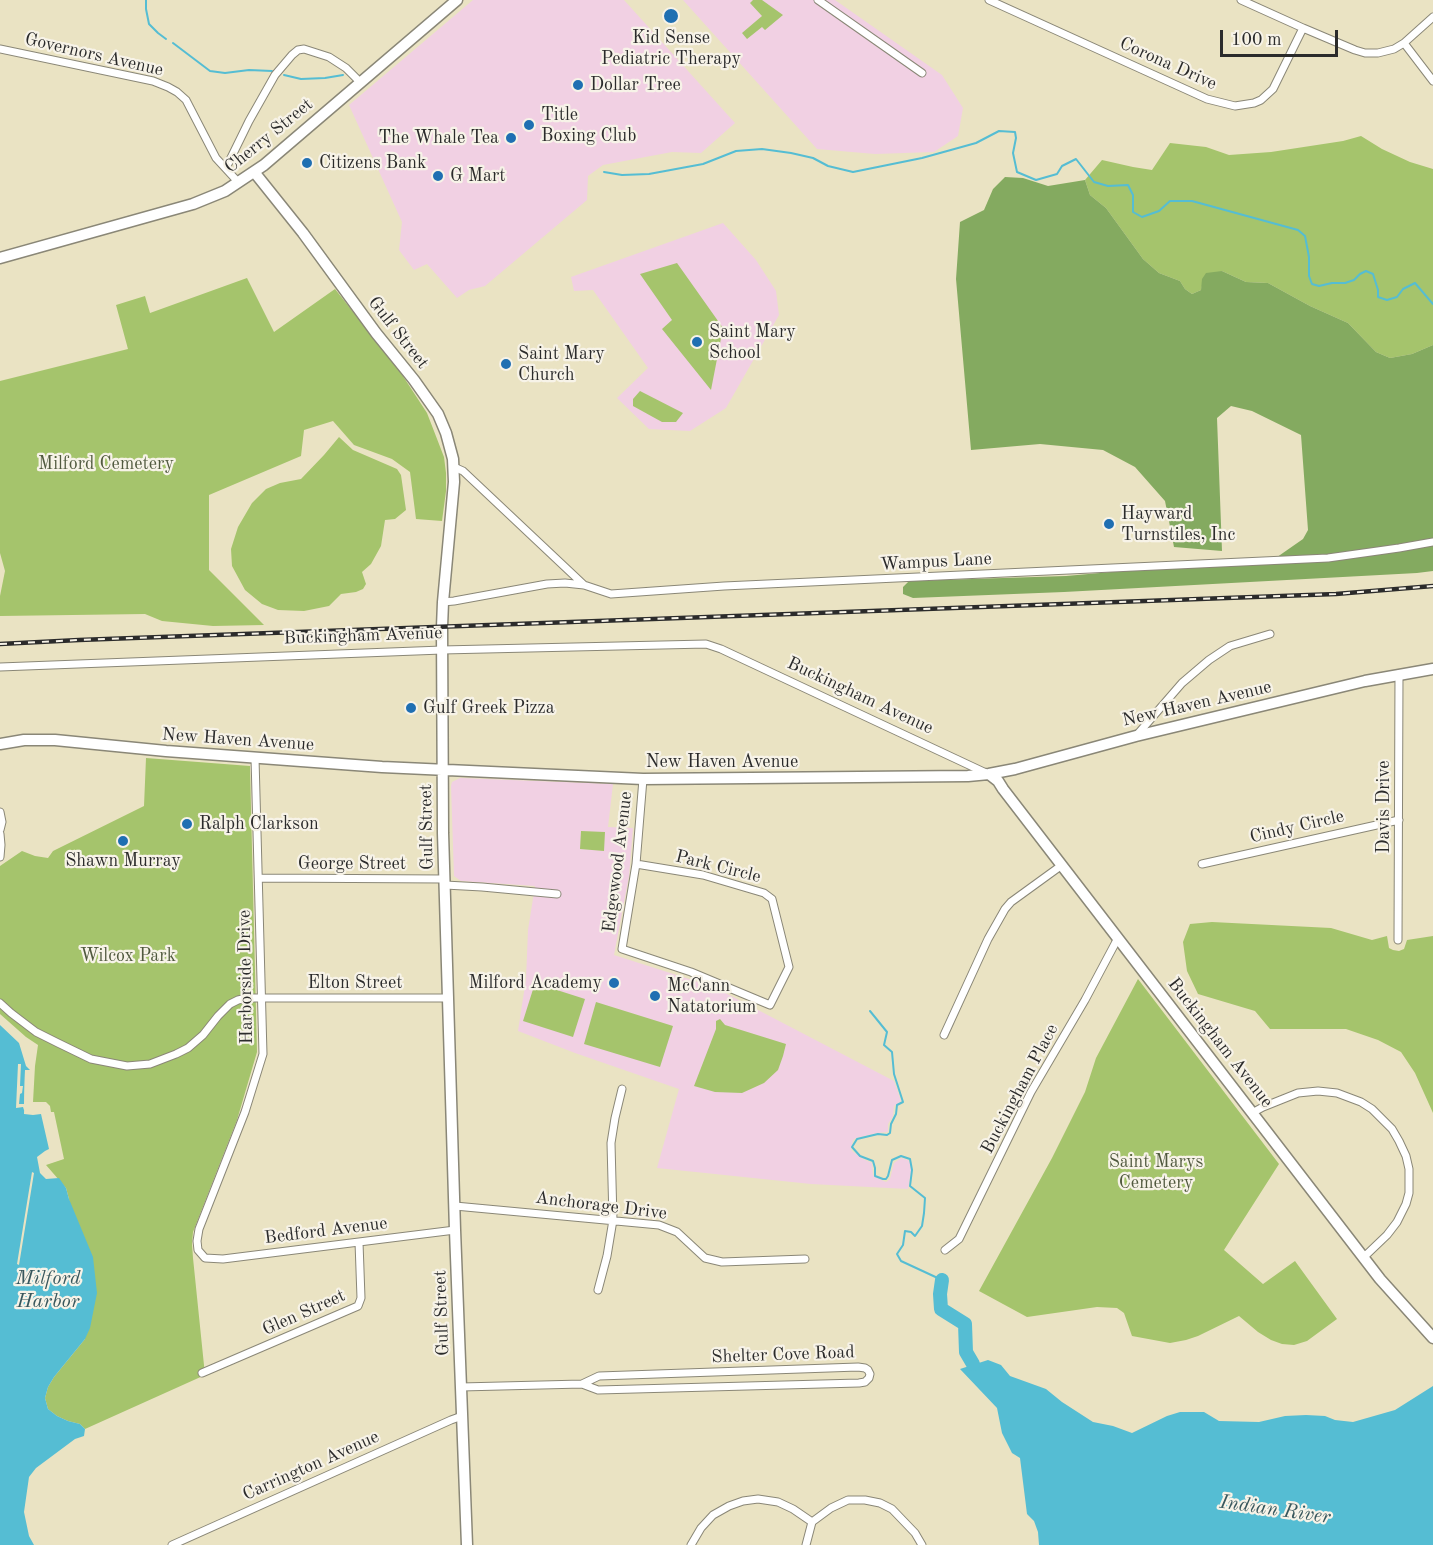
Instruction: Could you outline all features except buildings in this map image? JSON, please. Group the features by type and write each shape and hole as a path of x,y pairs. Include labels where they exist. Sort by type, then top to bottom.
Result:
{"main road":[{"name":"Cherry Street","path":"0,258 193,204 225,191 255,173 457,0"},
{"name":"Gulf Street","path":"255,173 303,233 438,414 453,459 454,482 443,602 443,770 455,1230 467,1545"},
{"name":"New Haven Avenue","path":"0,744 24,740 55,740 255,758 443,770 643,779 968,776 1015,769 1136,736 1365,681 1433,669"},
{"name":"Buckingham Avenue","path":"988,774 998,782 1364,1257 1399,1301 1433,1338"}],"street":[{"path":"818,0 922,73"},
{"name":"Corona Drive","path":"989,0 999,2 1207,99 1235,106 1254,103 1273,89 1302,28"},
{"path":"1241,0 1365,53 1387,51 1404,43 1433,17"},
{"path":"1404,43 1433,81"},
{"name":"Governors Avenue","path":"0,49 153,81 177,92 192,109 216,158 239,183"},
{"path":"226,168 275,75 298,50 314,51 329,57 346,68 360,82"},
{"path":"454,467 463,471 585,585"},
{"name":"Wampus Lane","path":"443,602 547,584 585,585 611,594 724,586 1328,558 1433,542"},
{"path":"1136,736 1182,683 1209,660 1230,646 1270,634"},
{"name":"Buckingham Avenue","path":"0,667 442,650 700,644 713,646 988,774"},
{"name":"Davis Drive","path":"1398,940 1399,674"},
{"name":"Harborside Drive","path":"201,1255 197,1248 199,1228 245,1112 262,1058 255,758"},
{"name":"Edgewood Avenue","path":"622,949 636,864 643,779"},
{"path":"0,812 2,822 0,857"},
{"name":"Cindy Circle","path":"1202,864 1399,820"},
{"name":"Park Circle","path":"622,949 691,972 770,1005 789,967 772,899 764,893 703,875 636,864"},
{"path":"944,1035 988,939 1005,909 1011,902 1062,865"},
{"name":"George Street","path":"259,878 445,882 557,894"},
{"name":"Buckingham Place","path":"945,1250 959,1239 1031,1092 1118,938"},
{"name":"Elton Street","path":"0,1003 36,1032 91,1059 127,1066 150,1064 188,1048 203,1035 230,1004 247,998 449,998"},
{"path":"598,1290 613,1220 611,1143 622,1089"},
{"path":"1252,1113 1298,1094 1318,1091 1337,1093 1372,1109 1392,1129 1406,1156 1408,1169 1406,1204 1387,1235 1364,1257"},
{"name":"Anchorage Drive","path":"455,1206 665,1226 677,1232 702,1256 715,1261 729,1263 805,1258"},
{"name":"Bedford Avenue","path":"201,1255 207,1258 223,1258 455,1230"},
{"name":"Glen Street","path":"202,1373 358,1306 361,1298 359,1242"},
{"name":"Shelter Cove Road","path":"461,1387 582,1384 598,1390 859,1383 865,1382 870,1374 865,1368 858,1366 599,1376 582,1384"},
{"path":"705,1372 706,1387"},
{"name":"Carrington Avenue","path":"172,1545 462,1416"},
{"path":"806,1545 812,1522 831,1508 848,1500 880,1503 892,1509 915,1533 922,1545"},
{"path":"691,1545 701,1528 713,1515 743,1501 778,1502 812,1522"}],"shaded area":[{"path":"473,0 624,0 735,123 701,153 672,152 603,165 588,176 587,200 485,286 469,290 457,298 427,264 414,270 399,250 402,222 349,105"},
{"path":"683,0 835,0 942,75 963,108 958,136 934,152 875,154 817,149"},
{"name":"Saint Mary School","path":"723,223 756,260 776,291 779,315 726,408 690,431 649,429 617,398 648,368 593,290 574,291 571,277"},
{"name":"Milford Academy","path":"460,778 613,784 608,827 633,828 629,876 614,955 714,987 894,1081 901,1101 894,1106 888,1132 856,1138 853,1140 851,1149 872,1163 873,1175 886,1182 890,1179 894,1163 901,1158 908,1160 911,1171 908,1189 811,1184 657,1168 679,1089 518,1031 526,979 528,930 535,886 461,881 454,876 451,786 452,782"}],"green space":[{"path":"753,0 762,0 783,15 765,30 762,27 747,39 742,33 762,16 750,3"},
{"path":"1361,136 1410,162 1433,169 1433,345 1412,354 1390,358 1376,352 1348,323 1268,283 1246,282 1222,271 1202,286 1201,290 1192,294 1180,281 1159,273 1143,259 1106,208 1090,195 1085,180 1102,160 1152,170 1170,143 1206,147 1229,155 1271,152"},
{"path":"1005,177 1023,178 1048,186 1085,180 1090,195 1106,208 1143,259 1159,273 1180,281 1192,294 1201,290 1202,279 1206,273 1222,271 1246,282 1268,283 1348,323 1376,352 1390,358 1412,354 1433,345 1433,571 1064,592 913,598 903,594 903,587 909,581 1066,576 1178,566 1270,562 1303,539 1308,530 1301,435 1252,411 1231,406 1217,418 1222,551 1174,547 1165,501 1135,467 1103,450 1040,444 971,450 956,279 960,222 984,210 993,189"},
{"path":"677,263 723,328 711,390 662,329 672,320 640,274"},
{"name":"Milford Cemetery","path":"247,278 274,332 335,289 399,370 427,413 444,457 446,491 442,521 416,519 410,472 392,459 354,445 333,421 304,430 301,456 209,495 209,570 264,625 213,626 162,621 145,614 0,616 0,596 5,571 0,553 0,381 128,349 116,305 145,296 150,313"},
{"path":"640,391 683,413 676,422 662,422 633,406 633,399"},
{"path":"339,437 353,450 397,469 401,475 406,510 395,519 385,520 381,546 371,564 362,572 366,584 363,589 341,594 329,606 304,611 278,610 262,604 245,590 232,566 231,549 238,527 252,503 266,489 280,483 301,479"},
{"name":"Wilcox Park","path":"146,758 250,766 257,1052 237,1120 193,1232 193,1258 205,1375 85,1429 80,1424 57,1416 48,1409 45,1398 54,1377 85,1339 69,1199 66,1188 46,1165 64,1159 54,1112 51,1112 46,1102 33,1102 38,1045 0,1014 0,866 22,851 48,858 53,851 144,806"},
{"path":"581,831 605,832 604,851 580,849"},
{"path":"1212,922 1331,928 1372,940 1387,936 1389,948 1399,951 1404,949 1407,940 1433,936 1433,1113 1415,1073 1401,1052 1378,1040 1346,1029 1270,1029 1255,1011 1198,994 1187,971 1183,942 1190,924"},
{"name":"Saint Marys Cemetery","path":"1138,979 1279,1164 1224,1250 1263,1284 1295,1261 1337,1319 1307,1341 1294,1345 1271,1340 1239,1316 1198,1336 1170,1343 1132,1336 1124,1313 1117,1308 1097,1307 1027,1317 979,1291 1052,1158 1085,1092 1096,1058"},
{"path":"535,983 585,999 573,1037 523,1021"},
{"path":"596,1002 673,1026 660,1067 584,1044"},
{"path":"720,1019 725,1025 786,1044 778,1070 764,1083 742,1093 715,1092 694,1086 716,1029 716,1021"}],"water":[{"name":"Milford Harbor","path":"0,1025 19,1043 26,1066 30,1070 25,1070 24,1114 41,1114 49,1149 37,1157 40,1173 46,1179 59,1178 66,1188 93,1257 97,1293 90,1328 85,1339 54,1377 45,1398 48,1409 57,1416 80,1424 85,1429 84,1436 75,1439 36,1468 29,1477 24,1512 29,1536 34,1545 0,1545"},
{"name":"Indian River","path":"988,1360 1001,1365 1010,1376 1046,1389 1093,1422 1132,1433 1180,1412 1204,1412 1219,1421 1259,1422 1285,1416 1306,1415 1325,1416 1335,1420 1353,1422 1395,1410 1433,1386 1433,1545 1039,1545 1034,1521 1027,1514 1020,1458 1012,1453 1002,1433 997,1408 960,1369"}],"pier":[{"path":"18,1064 21,1064 20,1086 23,1086 19,1104 24,1104 25,1070 30,1070 27,1110 23,1107 16,1108"},
{"path":"32,1172 34,1173 19,1265 17,1264"}],"waterway":[{"path":"146,0 149,24 166,39"},
{"path":"173,43 210,71 225,73 249,70 272,71"},
{"path":"284,75 301,79 343,75"},
{"path":"604,172 622,175 649,174 703,164 736,151 762,149 813,158 828,166 853,172 922,158 976,143 999,131 1015,132 1013,153 1017,172 1036,180 1057,174 1062,166 1076,159 1094,182 1108,186 1128,185 1133,195 1133,212 1142,217 1159,211 1170,201 1192,201 1298,230 1305,236 1309,257 1309,276 1312,284 1319,286 1345,283 1354,280 1366,271 1373,274 1378,297 1387,300 1397,297 1403,289 1415,283 1433,304"},
{"path":"870,1011 887,1032 884,1045 892,1052 894,1074 903,1102 897,1105 890,1133 857,1139 852,1147 860,1156 873,1161 875,1176 883,1179 888,1176 892,1160 901,1156 910,1159 912,1170 910,1186 925,1198 924,1213 922,1226 915,1236 905,1231 903,1245 897,1254 901,1261 942,1280"},
{"path":"942,1280 941,1309 965,1324 966,1352 973,1364"}],"railway":[{"path":"0,644 1336,594 1433,586"}],"place":[{"name":"Kid Sense Pediatric Therapy","path":"671,16"},
{"name":"Dollar Tree","path":"578,85"},
{"name":"Title Boxing Club","path":"529,125"},
{"name":"The Whale Tea","path":"511,138"},
{"name":"Citizens Bank","path":"307,163"},
{"name":"G Mart","path":"438,176"},
{"name":"Saint Mary School","path":"697,342"},
{"name":"Saint Mary Church","path":"506,364"},
{"name":"Hayward Turnstiles, Inc","path":"1109,524"},
{"name":"Gulf Greek Pizza","path":"411,708"},
{"name":"Ralph Clarkson","path":"187,824"},
{"name":"Shawn Murray","path":"123,841"},
{"name":"Milford Academy","path":"614,983"},
{"name":"McCann Natatorium","path":"655,996"}]}
